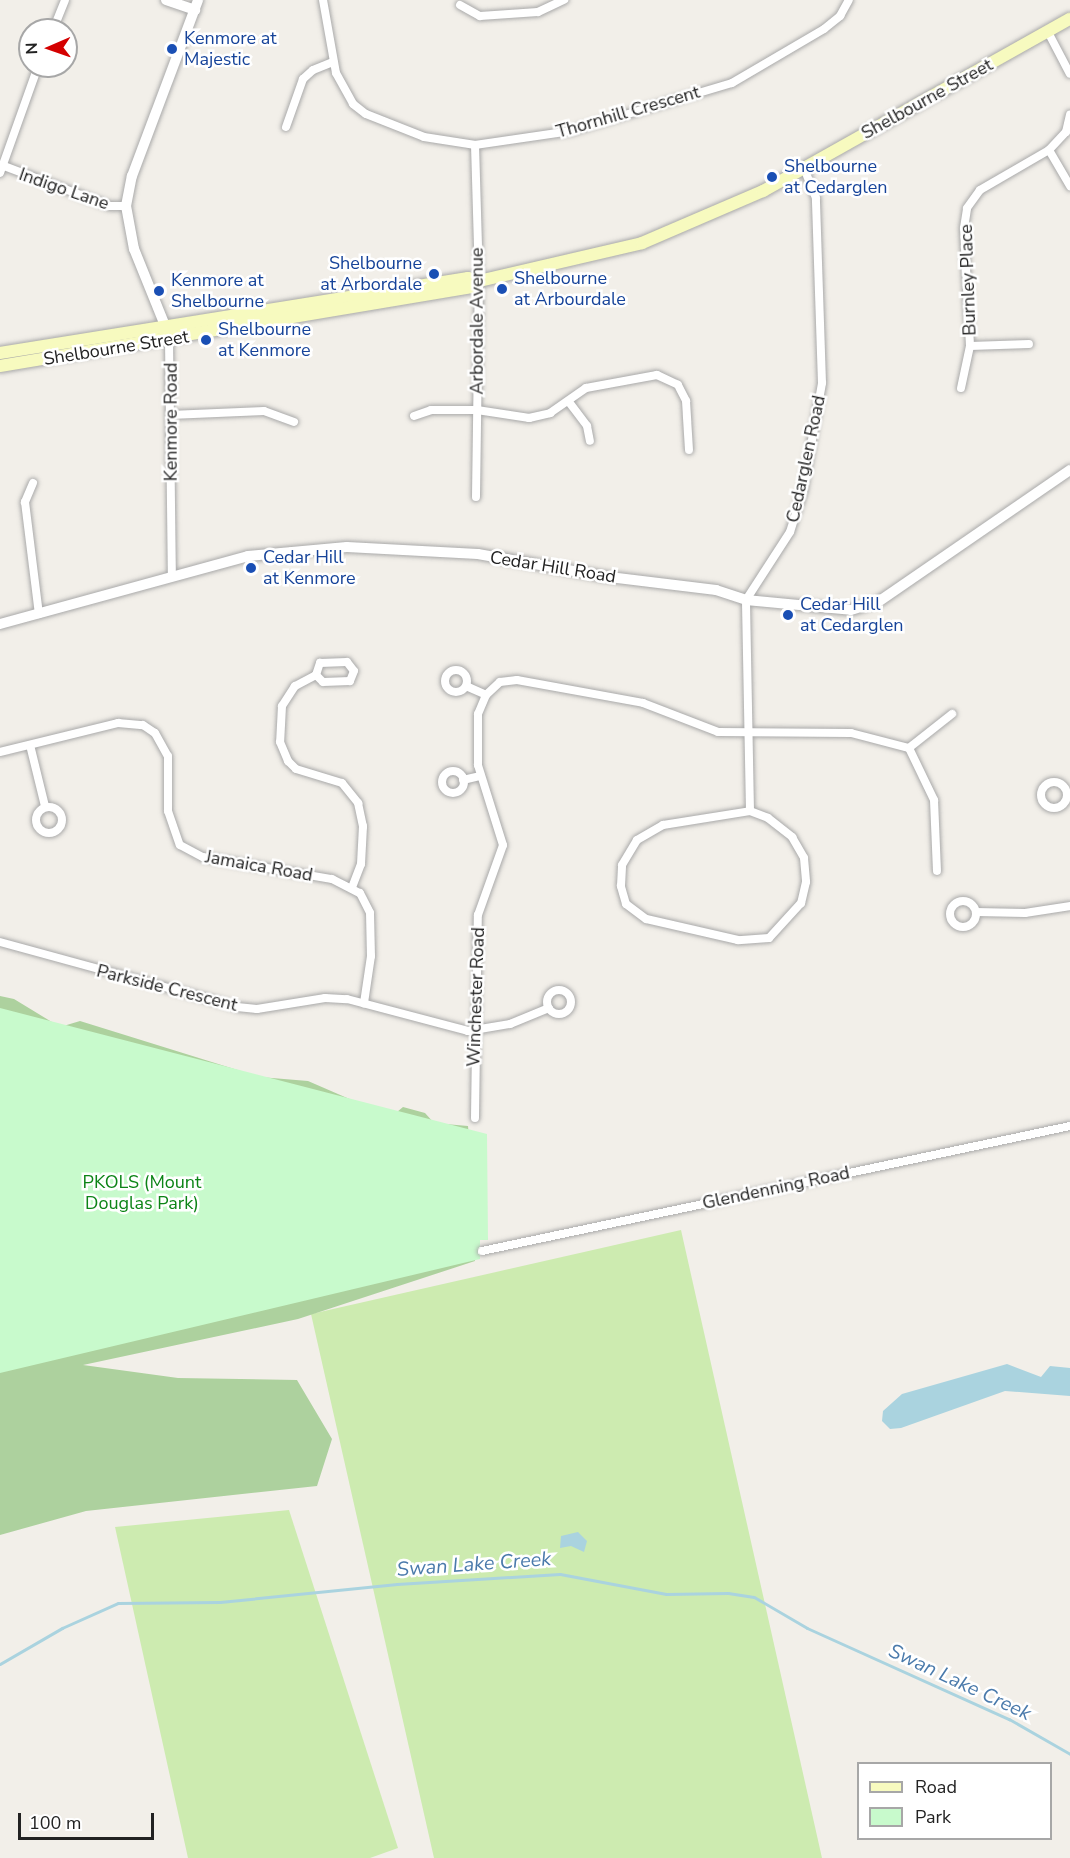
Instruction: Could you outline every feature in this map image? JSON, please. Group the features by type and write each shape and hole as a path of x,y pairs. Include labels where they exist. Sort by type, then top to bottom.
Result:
{"main road":[{"name":"Shelbourne Street","path":"0,366 169,340 467,288 479,281 595,255 668,234 720,212 804,168 1070,20"},
{"name":"Shelbourne Street","path":"0,353 470,278 479,281"}],"street":[{"path":"58,18 65,0"},
{"path":"166,0 196,5"},
{"name":"Thornhill Crescent","path":"323,0 333,62 343,91 366,114 424,137 475,145 571,131 732,83 824,29 840,16 849,0"},
{"path":"460,5 480,16 538,12 564,0"},
{"name":"Kenmore Road","path":"172,576 169,340 166,326 135,249 126,206 132,176 196,5"},
{"path":"1048,32 1070,74"},
{"path":"286,126 303,79 313,70 333,62"},
{"path":"2,170 34,78"},
{"name":"Burnley Place","path":"960,388 970,346 964,228 967,208 980,190 1049,150 1066,132 1070,114"},
{"name":"Arbordale Avenue","path":"475,145 479,281 476,497"},
{"path":"1049,150 1070,186"},
{"name":"Cedarglen Road","path":"746,600 790,532 803,490 822,383 816,198 804,168"},
{"name":"Indigo Lane","path":"2,170 110,206 126,206"},
{"path":"970,346 1029,344"},
{"path":"414,416 431,410 477,410 529,418 550,414 586,388 657,375 678,385 686,401 689,450"},
{"path":"569,402 587,426 590,441"},
{"path":"170,415 264,411 294,422"},
{"name":"Cedar Hill Road","path":"0,624 248,556 297,549 357,548 478,554 716,590 746,600 833,610 865,608 1070,470"},
{"path":"33,483 25,502 39,614"},
{"path":"746,600 750,811"},
{"path":"316,675 295,686 282,706 280,742 288,761 296,769 342,783 358,803 362,857 352,887 366,901 370,913 370,974 364,1003"},
{"path":"466,686 486,695 500,682 517,680 643,703 718,732 851,733 909,748 934,800 937,871"},
{"name":"Winchester Road","path":"475,1118 478,915 503,845 481,776 478,714 486,695"},
{"path":"909,748 952,714"},
{"name":"Jamaica Road","path":"0,752 118,723 143,725 159,738 168,756 168,811 180,845 203,857 332,879 352,887"},
{"path":"30,745 45,806"},
{"path":"463,780 481,776"},
{"path":"750,811 768,818 792,837 804,858 806,882 801,903 769,938 738,940 646,919 626,903 621,886 622,865 637,840 663,825 750,811"},
{"path":"976,912 1024,913 1070,906"},
{"name":"Parkside Crescent","path":"0,942 237,1007 257,1009 325,998 364,1003 468,1031 510,1024 549,1008"},
{"name":"Glendenning Road","path":"482,1251 1070,1126"}],"green space":[{"name":"PKOLS (Mount Douglas Park)","path":"0,996 14,999 60,1027 80,1021 260,1077 308,1081 391,1117 403,1107 425,1113 434,1123 468,1126 476,1218 475,1261 298,1319 83,1365 178,1378 297,1380 332,1439 317,1486 86,1511 0,1535"},
{"name":"PKOLS (Mount Douglas Park)","path":"0,1008 487,1134 488,1240 480,1240 480,1259 0,1373"},
{"path":"681,1230 822,1858 434,1858 311,1314"},
{"path":"289,1510 398,1848 370,1858 188,1858 115,1527"}],"water":[{"path":"1007,1364 1041,1377 1050,1366 1070,1368 1070,1396 1005,1391 901,1428 890,1429 882,1421 883,1411 902,1394"},
{"path":"578,1532 587,1541 584,1552 571,1546 560,1548 561,1536"}],"waterway":[{"name":"Swan Lake Creek","path":"0,1664 62,1628 118,1603 220,1602 397,1584 560,1574 666,1594 728,1593 754,1597 807,1628 1009,1719 1070,1754"}],"place":[{"name":"Kenmore at Majestic","path":"172,49"},
{"name":"Shelbourne at Cedarglen","path":"772,177"},
{"name":"Shelbourne at Arbordale","path":"434,274"},
{"name":"Shelbourne at Arbourdale","path":"502,289"},
{"name":"Kenmore at Shelbourne","path":"159,291"},
{"name":"Shelbourne at Kenmore","path":"206,340"},
{"name":"Cedar Hill at Kenmore","path":"251,568"},
{"name":"Cedar Hill at Cedarglen","path":"788,615"}]}
